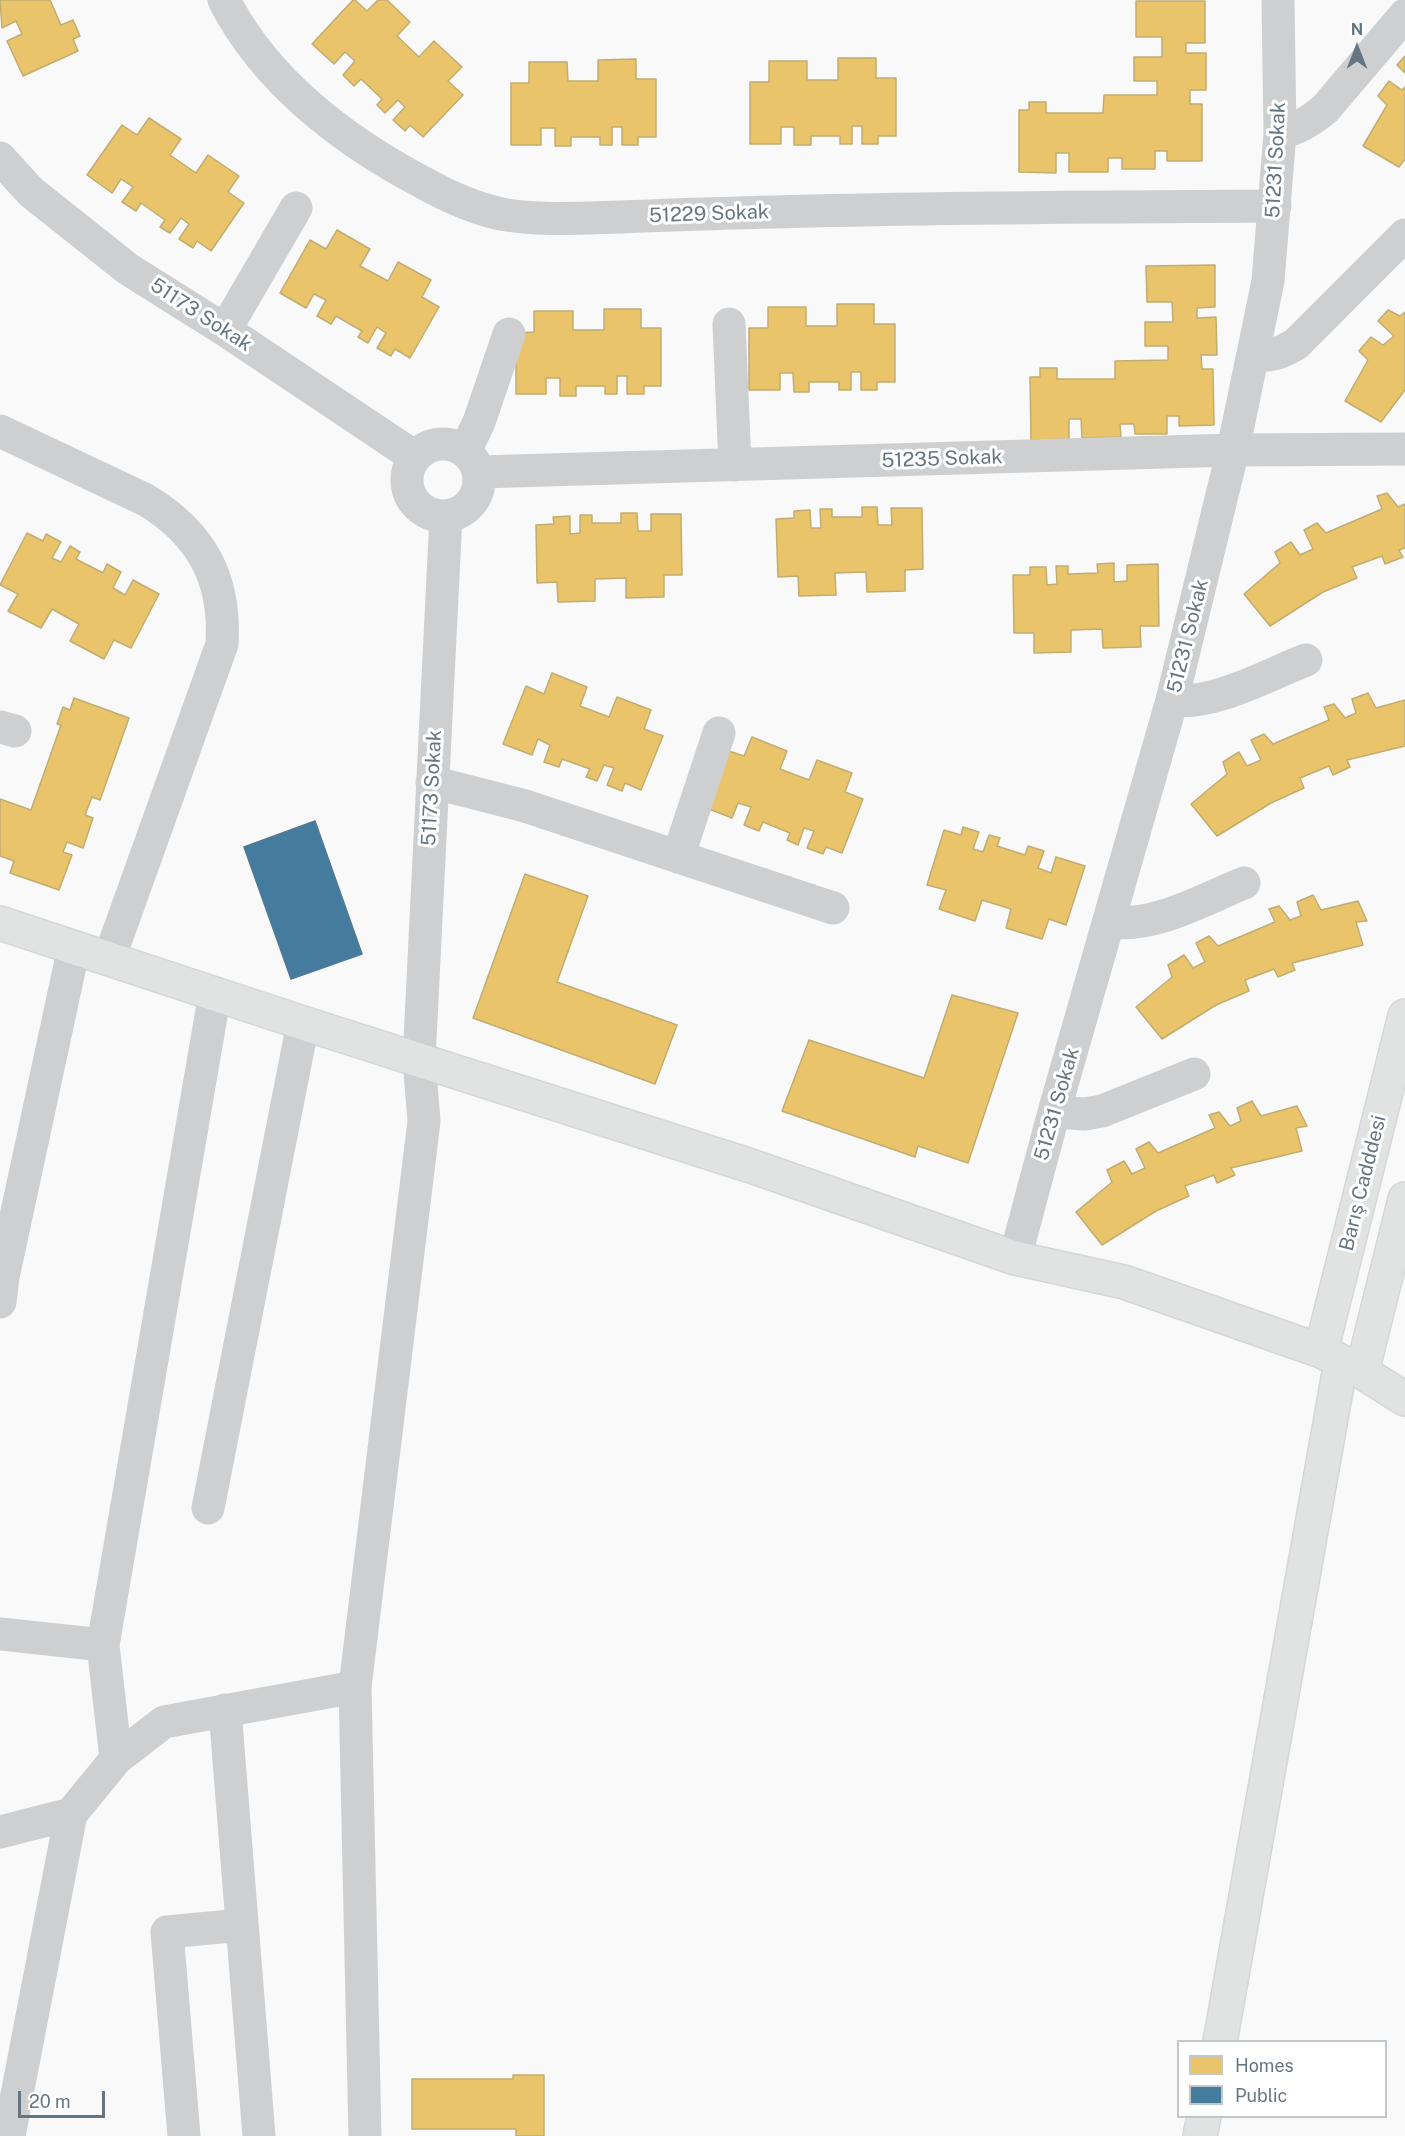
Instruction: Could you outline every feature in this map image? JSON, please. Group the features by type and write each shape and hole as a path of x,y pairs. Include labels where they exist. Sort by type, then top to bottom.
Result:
{"main road":[{"path":"0,923 303,1023 751,1166 1015,1258 1124,1282 1341,1362 1405,1399"},
{"name":"Barış Cadddesi","path":"1341,1362 1405,1016"},
{"path":"1220,2040 1341,1362 1405,1199"},
{"path":"1200,2136 1204,2118"}],"street":[{"name":"51229 Sokak","path":"224,0 262,58 303,101 352,139 401,171 454,200 501,214 566,219 776,212 1275,206"},
{"name":"51231 Sokak","path":"1015,1258 1054,1112 1172,700 1233,450 1253,355 1268,280 1275,206 1280,133 1278,0"},
{"path":"1280,133 1300,127 1319,114 1405,15"},
{"name":"51173 Sokak","path":"0,158 31,192 128,269 225,330 415,457"},
{"path":"225,330 296,208"},
{"path":"1253,355 1266,356 1280,353 1296,344 1405,235"},
{"path":"729,324 735,465"},
{"path":"472,461 455,446 433,445 423,450 409,467 408,489 413,501 433,515 446,516 458,513 468,506 478,490 472,461 479,422 509,334"},
{"path":"0,431 162,509 189,534 200,549 217,585 222,604 222,644 109,958"},
{"name":"51235 Sokak","path":"472,461 735,465 1233,450 1405,448"},
{"name":"51173 Sokak","path":"365,2136 355,1687 424,1121 419,1060 446,516"},
{"path":"1172,700 1213,698 1305,660"},
{"path":"678,857 719,733"},
{"path":"432,782 525,806 833,908"},
{"path":"1108,922 1121,924 1152,920 1244,883"},
{"path":"0,1302 3,1276 74,947"},
{"path":"116,1759 103,1645 215,993"},
{"path":"208,1508 303,1023"},
{"path":"1054,1112 1084,1114 1102,1112 1194,1074"},
{"path":"0,1634 103,1645"},
{"path":"9,2136 71,1814 116,1759 164,1722 355,1687"},
{"path":"225,1710 259,2136"},
{"path":"0,1832 71,1814"},
{"path":"184,2136 167,1932 242,1924"}],"building: Homes":[{"path":"0,0 50,0 61,25 73,20 80,36 73,39 78,51 23,76 7,41 22,34 16,21 2,28"},
{"path":"353,0 367,11 378,0 387,0 410,22 397,36 419,57 434,41 462,67 448,81 463,95 423,137 410,125 405,131 393,120 405,107 398,100 385,113 377,105 382,99 361,79 354,86 343,75 355,61 345,52 334,64 312,44"},
{"path":"1136,1 1205,1 1205,43 1186,43 1186,53 1206,53 1206,90 1190,90 1190,104 1202,104 1202,161 1167,161 1167,151 1155,151 1155,169 1122,169 1122,158 1108,158 1108,172 1069,172 1069,153 1056,153 1056,173 1019,172 1019,110 1029,110 1029,102 1046,102 1046,113 1103,113 1104,95 1157,95 1157,81 1134,81 1134,57 1162,57 1162,37 1136,37"},
{"path":"1405,56 1405,73 1397,65"},
{"path":"838,58 876,58 876,78 896,78 896,136 878,136 878,144 862,144 862,126 852,126 852,144 840,144 840,136 811,136 811,145 794,145 794,127 781,127 781,144 750,144 750,82 769,82 769,61 807,61 807,80 838,80"},
{"path":"636,59 636,79 656,79 656,137 638,137 638,145 622,145 622,127 612,127 612,145 600,145 600,137 571,137 571,146 555,146 555,128 541,128 541,145 511,145 511,83 529,83 529,62 567,62 568,81 598,81 598,60"},
{"path":"1389,81 1402,90 1405,87 1405,159 1399,167 1363,146 1387,105 1378,96"},
{"path":"149,118 181,139 170,155 196,173 208,155 239,176 228,192 244,203 211,251 197,241 193,248 179,239 189,224 181,218 170,233 160,227 165,220 141,203 136,211 122,202 133,187 121,179 112,193 87,175 122,125 137,135"},
{"path":"337,230 370,249 360,266 388,281 398,262 431,280 422,297 439,307 410,358 395,349 391,356 377,348 386,333 377,327 368,343 358,337 362,331 336,316 331,324 317,316 326,300 314,294 306,308 280,293 310,240 326,249"},
{"path":"1215,265 1215,307 1197,308 1197,318 1216,317 1217,355 1201,355 1202,369 1213,369 1214,425 1179,426 1179,416 1167,416 1167,434 1135,434 1134,424 1120,424 1121,437 1082,438 1081,419 1069,419 1069,439 1031,440 1030,377 1040,377 1040,368 1057,368 1057,379 1115,379 1115,361 1168,360 1168,346 1145,346 1145,322 1173,322 1172,302 1147,302 1146,266"},
{"path":"837,304 874,304 874,324 895,324 895,382 877,382 877,390 861,390 861,372 851,372 851,390 839,390 839,382 809,382 809,392 794,392 793,373 780,373 780,390 749,390 749,328 768,328 768,307 806,307 806,326 837,326"},
{"path":"604,309 641,309 641,328 661,328 661,386 644,386 644,394 627,394 627,376 617,376 617,394 605,394 605,386 576,386 576,396 560,396 560,378 546,378 546,394 516,394 516,333 534,332 534,311 573,311 573,330 604,330"},
{"path":"1388,310 1400,316 1405,312 1405,390 1381,422 1345,401 1368,360 1359,351 1371,337 1383,345 1394,336 1378,321"},
{"path":"1387,493 1398,507 1405,504 1405,548 1399,550 1403,557 1385,564 1382,556 1352,567 1357,578 1323,592 1270,626 1244,594 1280,563 1275,552 1291,542 1300,555 1313,549 1304,530 1317,523 1326,533 1382,509 1377,496"},
{"path":"862,507 877,507 878,525 892,525 891,508 922,508 923,569 905,570 905,591 867,592 866,572 835,573 836,595 799,596 798,576 778,577 776,519 794,518 794,511 810,510 811,528 821,528 820,509 832,509 832,517 862,517"},
{"path":"621,513 637,513 638,531 651,531 651,514 681,514 682,575 664,575 664,597 626,598 626,578 595,579 595,601 558,602 557,582 537,583 536,525 554,524 553,517 570,516 570,534 580,533 580,515 592,515 592,523 621,523"},
{"path":"27,533 43,541 46,534 61,542 52,558 61,562 70,546 80,552 76,559 103,573 107,564 121,572 113,588 125,595 133,580 159,594 131,648 114,640 104,659 70,641 79,624 52,609 41,628 8,611 18,594 0,585"},
{"path":"1114,563 1114,582 1127,581 1127,565 1158,564 1159,626 1140,626 1141,647 1103,648 1102,629 1071,630 1071,652 1034,653 1034,633 1014,633 1013,575 1030,575 1030,567 1046,567 1047,585 1057,584 1056,566 1068,566 1068,574 1098,573 1097,564"},
{"path":"552,673 587,687 580,706 609,717 617,697 651,710 644,729 663,736 641,790 625,783 622,791 607,785 614,768 604,765 597,781 586,777 590,769 562,759 559,767 544,762 550,745 538,739 532,755 503,744 526,686 544,694"},
{"path":"1368,693 1376,708 1405,700 1405,746 1347,760 1350,767 1333,775 1329,766 1300,778 1304,788 1271,803 1217,836 1191,804 1227,774 1223,762 1239,752 1247,766 1261,760 1251,740 1264,734 1273,744 1329,720 1324,707 1334,704 1345,718 1356,713 1352,699"},
{"path":"74,698 129,718 100,800 92,797 85,815 93,818 83,848 67,842 63,852 72,855 59,890 10,873 14,861 0,856 0,799 31,810 61,725 57,724 63,707 70,710"},
{"path":"752,737 787,751 780,769 809,780 817,760 852,773 845,792 863,799 842,853 826,847 823,854 807,848 814,831 804,828 798,845 787,840 790,833 763,822 759,831 744,825 751,807 738,803 732,818 704,807 726,750 744,756"},
{"path":"963,827 979,832 973,849 983,852 989,835 1000,838 997,846 1025,855 1028,846 1044,851 1038,868 1051,873 1056,857 1085,866 1066,925 1049,919 1042,939 1006,928 1011,909 982,900 975,921 939,909 946,890 927,885 944,830 961,835"},
{"path":"525,874 588,896 557,982 677,1025 655,1084 473,1018"},
{"path":"1313,895 1321,910 1358,901 1367,921 1356,922 1363,945 1292,963 1295,970 1278,977 1274,969 1245,980 1249,991 1216,1005 1162,1039 1136,1007 1172,977 1168,965 1184,955 1193,968 1205,962 1196,943 1209,936 1218,946 1275,922 1269,909 1279,906 1290,920 1301,916 1297,902"},
{"path":"952,995 1018,1013 968,1163 918,1146 915,1157 782,1111 809,1040 924,1078"},
{"path":"1252,1101 1261,1116 1297,1106 1307,1126 1296,1128 1302,1151 1231,1168 1235,1175 1217,1183 1214,1175 1185,1186 1189,1196 1156,1211 1102,1245 1076,1212 1112,1182 1107,1170 1124,1161 1132,1174 1145,1168 1136,1149 1149,1142 1158,1153 1215,1128 1209,1115 1219,1112 1230,1126 1241,1121 1237,1108"},
{"path":"513,2075 544,2075 544,2136 516,2136 516,2129 412,2129 412,2079 513,2079"}],"building: Public":[{"path":"315,821 362,954 291,979 244,847"}]}
